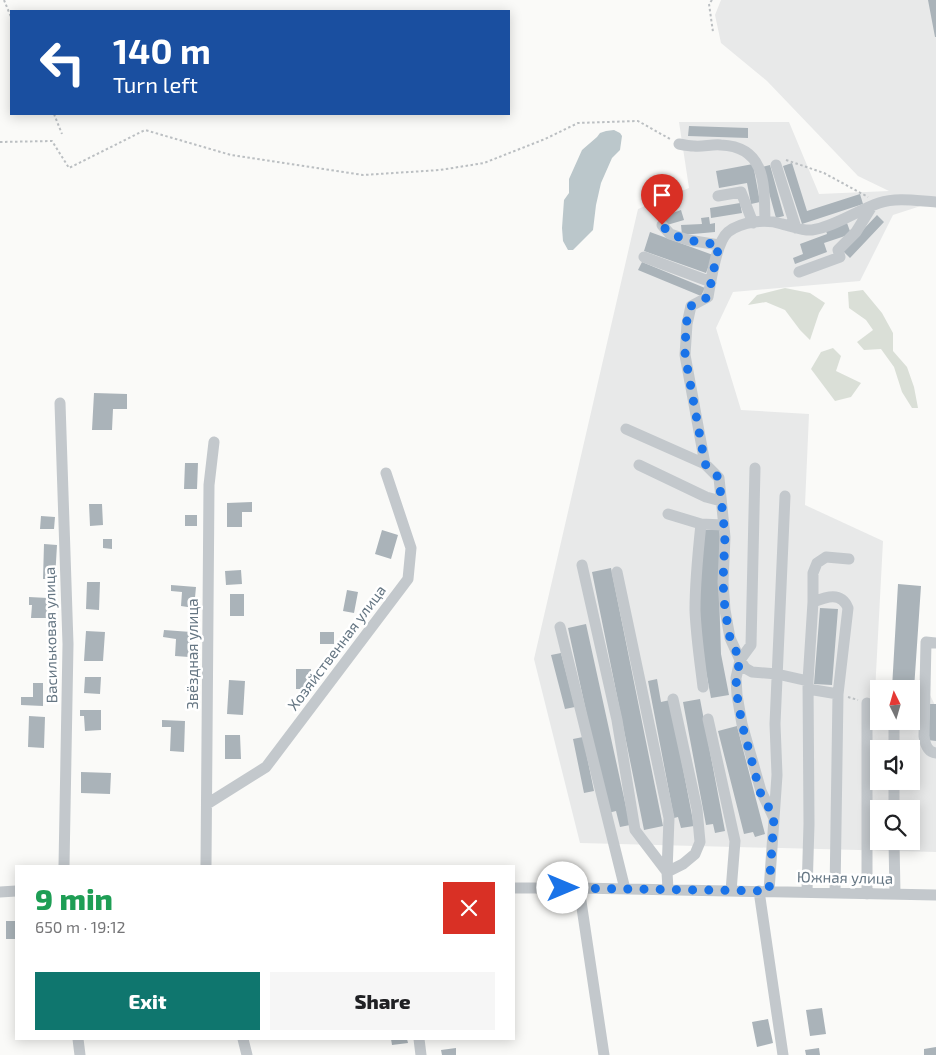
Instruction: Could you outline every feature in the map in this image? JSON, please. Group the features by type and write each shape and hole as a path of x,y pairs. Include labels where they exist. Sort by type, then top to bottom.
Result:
{"street":[{"path":"679,144 738,147 751,155 759,165 764,190 766,221"},
{"path":"781,163 796,228"},
{"path":"718,196 741,192 754,223"},
{"path":"705,464 685,355 686,324 691,306 708,297 719,245 726,233 740,225 766,221 804,230 813,230 875,205 893,200 936,202"},
{"path":"799,272 840,257 838,250 856,232 875,205"},
{"path":"662,225 670,234 688,240 719,245"},
{"path":"644,257 711,282"},
{"name":"Васильковая улица","path":"60,403 68,644 64,865"},
{"path":"626,430 705,464 719,478 725,536 723,582 725,610 730,638 745,668 752,672 777,674 838,694"},
{"name":"Звёздная улица","path":"206,865 210,485 214,442"},
{"path":"639,465 706,497 721,501"},
{"path":"755,468 751,645 740,660 736,678 742,724 760,792 774,817"},
{"name":"Хозяйственная улица","path":"207,804 266,767 408,579 411,548 386,473"},
{"path":"783,1055 764,891 774,817 777,775 775,724 785,496"},
{"path":"668,514 701,524 723,524"},
{"path":"701,524 695,609 703,687"},
{"path":"807,892 809,824 808,685 813,573 817,563 826,557 849,559"},
{"path":"582,565 617,720 635,830 667,872"},
{"path":"617,572 669,818 668,889"},
{"path":"813,602 829,596 846,602 848,608 838,694 835,893"},
{"path":"560,626 625,889"},
{"path":"936,642 926,642 924,736 926,747 936,753"},
{"path":"667,872 683,864 695,854 700,842 697,809 673,699"},
{"path":"867,703 867,894"},
{"path":"708,719 734,841 731,891"},
{"path":"894,850 895,894"},
{"name":"Южная улица","path":"515,888 668,889 936,895"},
{"path":"579,888 604,1055"},
{"path":"0,892 15,891"},
{"path":"78,1040 80,1055"},
{"path":"243,1040 247,1055"},
{"path":"419,1040 422,1055"}],"path":[{"path":"4,0 10,14"},
{"path":"712,0 709,4 713,32"},
{"path":"54,115 62,134"},
{"path":"0,142 52,141 69,168 145,130 232,155 362,175 440,170 484,163 545,139 578,123 638,121 679,144"},
{"path":"781,163 824,173 875,205"}],"shaded area":[{"path":"721,0 936,0 936,201 893,215 860,281 733,292 716,328 741,410 809,414 805,505 883,541 876,680 870,680 870,730 920,730 920,694 930,695 936,707 936,852 580,843 534,659 638,209 689,188 679,122 789,122 819,194 889,191 858,176 767,81 721,43 715,15"},
{"path":"614,130 622,136 620,150 612,158 601,183 593,230 573,250 568,250 563,241 562,228 564,200 569,193 569,179 582,150 600,133"},
{"path":"785,288 810,293 825,303 819,313 810,340 785,310 766,302 748,305 757,295"},
{"path":"863,290 882,313 893,333 893,351 907,367 914,387 918,408 912,408 902,392 894,367 881,349 864,350 857,342 873,330 866,320 849,308 848,292"},
{"path":"833,348 841,356 836,371 861,383 851,397 835,401 811,369 821,352"}],"building":[{"path":"928,0 936,0 936,37 935,37"},
{"path":"689,126 748,128 748,138 688,136"},
{"path":"792,163 807,211 860,194 863,204 802,224 783,166"},
{"path":"753,164 760,202 751,204 747,183 719,188 716,171"},
{"path":"770,165 784,216 776,218 762,167"},
{"path":"740,203 742,213 711,218 710,208"},
{"path":"681,210 684,220 667,225 664,216"},
{"path":"877,215 884,222 850,258 843,251"},
{"path":"709,217 710,224 715,223 715,232 682,235 681,225 702,224 701,218"},
{"path":"847,223 851,234 824,243 827,252 795,264 793,258 803,254 800,244 827,234 826,231"},
{"path":"650,232 713,255 706,273 644,251"},
{"path":"642,262 705,288 701,296 638,270"},
{"path":"94,393 127,394 127,409 113,409 112,430 92,430"},
{"path":"185,463 198,463 197,489 184,489"},
{"path":"252,502 252,512 242,512 242,527 227,527 227,503"},
{"path":"89,504 102,504 103,525 90,526"},
{"path":"185,515 197,515 197,526 185,526"},
{"path":"41,516 55,517 54,529 40,529"},
{"path":"382,530 398,535 391,559 375,554"},
{"path":"705,530 720,530 721,654 729,695 711,698 700,622 700,584"},
{"path":"103,539 112,539 112,549 103,548"},
{"path":"44,544 57,545 55,579 43,579"},
{"path":"611,568 663,826 644,830 592,572"},
{"path":"241,570 242,584 226,585 225,571"},
{"path":"87,582 100,582 99,610 86,609"},
{"path":"898,584 921,586 915,680 892,680"},
{"path":"171,585 196,587 194,608 181,606 182,592 171,591"},
{"path":"347,590 358,592 354,613 343,611"},
{"path":"230,594 244,594 244,616 230,616"},
{"path":"29,597 48,598 47,618 31,618 32,605 29,605"},
{"path":"820,608 838,609 832,685 814,684"},
{"path":"586,624 630,825 620,827 616,811 608,813 568,628"},
{"path":"164,630 191,632 189,657 175,656 176,639 163,637"},
{"path":"86,631 105,632 103,661 84,661"},
{"path":"320,632 334,632 334,644 320,644"},
{"path":"561,653 575,707 565,709 551,655"},
{"path":"296,669 311,669 311,689 296,689"},
{"path":"85,677 101,677 100,694 84,693"},
{"path":"657,679 661,702 670,700 694,826 681,828 678,817 674,818 648,681"},
{"path":"229,680 245,681 243,715 227,714"},
{"path":"33,683 43,683 43,706 21,705 21,697 33,697"},
{"path":"700,699 725,831 715,833 713,824 706,825 683,702"},
{"path":"930,704 936,704 936,741 928,740"},
{"path":"80,710 101,710 101,730 85,731 84,716 80,716"},
{"path":"29,716 45,717 44,748 28,747"},
{"path":"162,720 185,721 184,752 170,751 171,727 162,727"},
{"path":"737,726 765,834 755,837 753,832 744,834 718,731"},
{"path":"225,735 240,735 241,759 225,759"},
{"path":"583,737 594,791 584,793 573,739"},
{"path":"81,772 111,773 110,794 81,793"},
{"path":"6,921 15,921 15,939 6,939"},
{"path":"822,1008 826,1034 810,1036 806,1010"},
{"path":"768,1019 773,1043 757,1047 752,1022"},
{"path":"391,1040 407,1040 408,1043 392,1045"},
{"path":"936,1047 936,1055 924,1055 924,1049"},
{"path":"456,1048 456,1055 442,1055 441,1050"},
{"path":"819,1048 820,1055 806,1055 805,1050"}],"route":[{"path":"563,888 769,891 774,817 760,792 742,724 736,678 740,660 730,638 725,610 723,582 725,536 719,478 705,464 685,355 686,324 691,306 708,297 719,245 688,240 670,234 662,225"}]}
